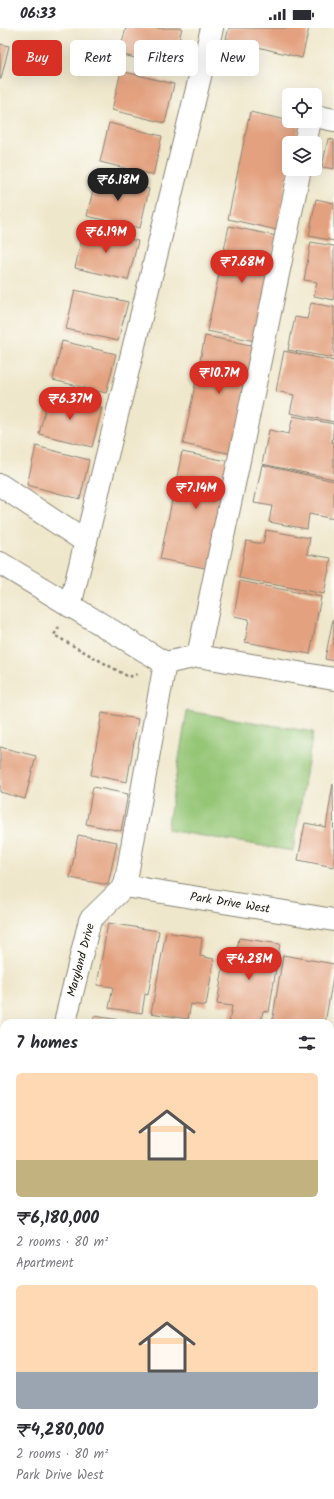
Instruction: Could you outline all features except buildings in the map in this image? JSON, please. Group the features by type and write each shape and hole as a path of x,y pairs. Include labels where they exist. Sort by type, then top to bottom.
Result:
{"street":[{"path":"70,606 212,28"},
{"path":"322,117 334,120"},
{"path":"198,656 299,176"},
{"path":"0,485 86,542"},
{"path":"0,563 165,663 198,656 334,679"},
{"path":"125,886 165,663"},
{"name":"Park Drive West","path":"125,886 334,920"},
{"name":"Maryland Drive","path":"66,1019 90,920 125,886"}],"green space":[{"path":"187,711 313,732 293,851 167,830"}]}
